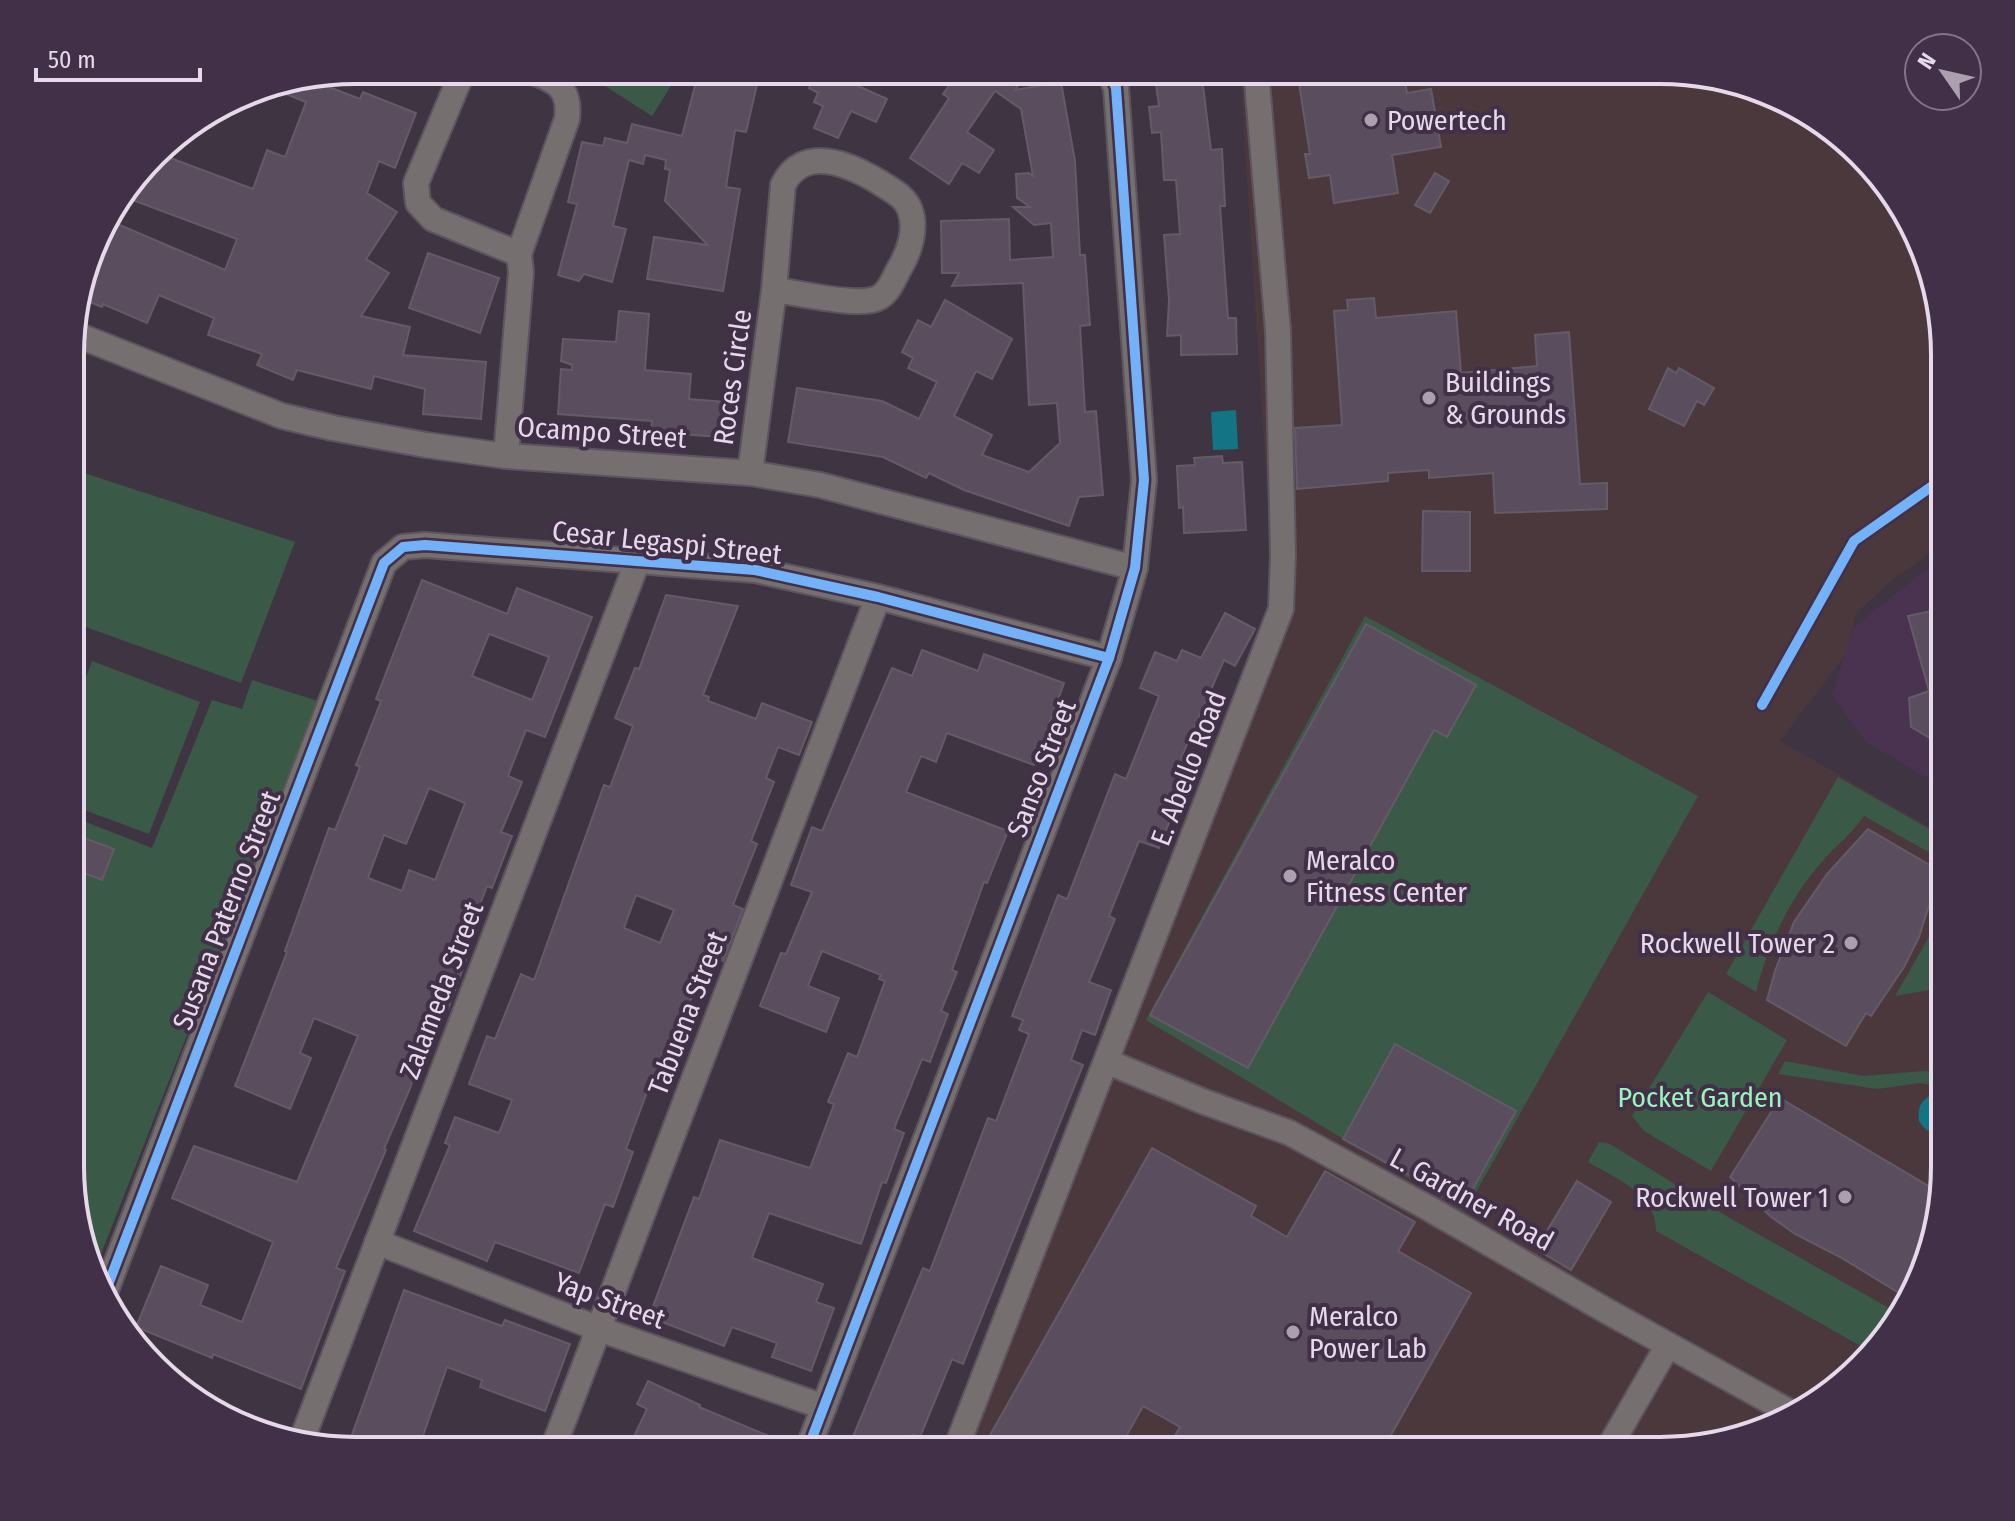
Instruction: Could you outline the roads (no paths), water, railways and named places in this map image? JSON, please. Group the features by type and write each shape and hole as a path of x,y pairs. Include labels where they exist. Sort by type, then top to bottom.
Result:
{"street":[{"path":"457,85 416,183 418,203 433,219 519,254"},
{"path":"506,456 521,272 519,254 567,119 569,102 557,85"},
{"name":"Sanso Street","path":"813,1436 1109,658 1135,568 1144,480 1115,85"},
{"name":"E. Abello Road","path":"961,1436 1108,1062 1282,601 1278,331 1257,85"},
{"name":"Roces Circle","path":"750,473 774,290 783,185 788,175 798,167 818,160 840,163 860,171 901,196 910,211 912,228 909,247 888,291 881,297 857,301 774,290"},
{"name":"Ocampo Street","path":"85,338 282,416 412,443 506,456 750,473 820,485 1135,568"},
{"name":"Cesar Legaspi Street","path":"403,547 425,545 755,570 878,597 1109,658"},
{"name":"Susana Paterno Street","path":"110,1281 384,563 403,547"},
{"name":"Zalameda Street","path":"305,1432 638,560"},
{"name":"Tabuena Street","path":"558,1436 878,597"},
{"name":"L. Gardner Road","path":"1108,1062 1290,1133 1782,1408"},
{"name":"Yap Street","path":"377,1242 599,1329 824,1407"},
{"path":"1615,1437 1668,1345"}],"water":[{"path":"1236,410 1238,449 1213,450 1211,412"},
{"path":"1930,1096 1930,1131 1919,1121 1921,1104"}],"place":[{"name":"Powertech","path":"1371,120"},
{"name":"Buildings & Grounds","path":"1429,398"},
{"name":"Meralco Fitness Center","path":"1290,876"},
{"name":"Rockwell Tower 2","path":"1851,943"},
{"name":"Rockwell Tower 1","path":"1845,1197"},
{"name":"Meralco Power Lab","path":"1293,1332"}],"park label":[{"name":"Pocket Garden","path":"1700,1097"}]}
